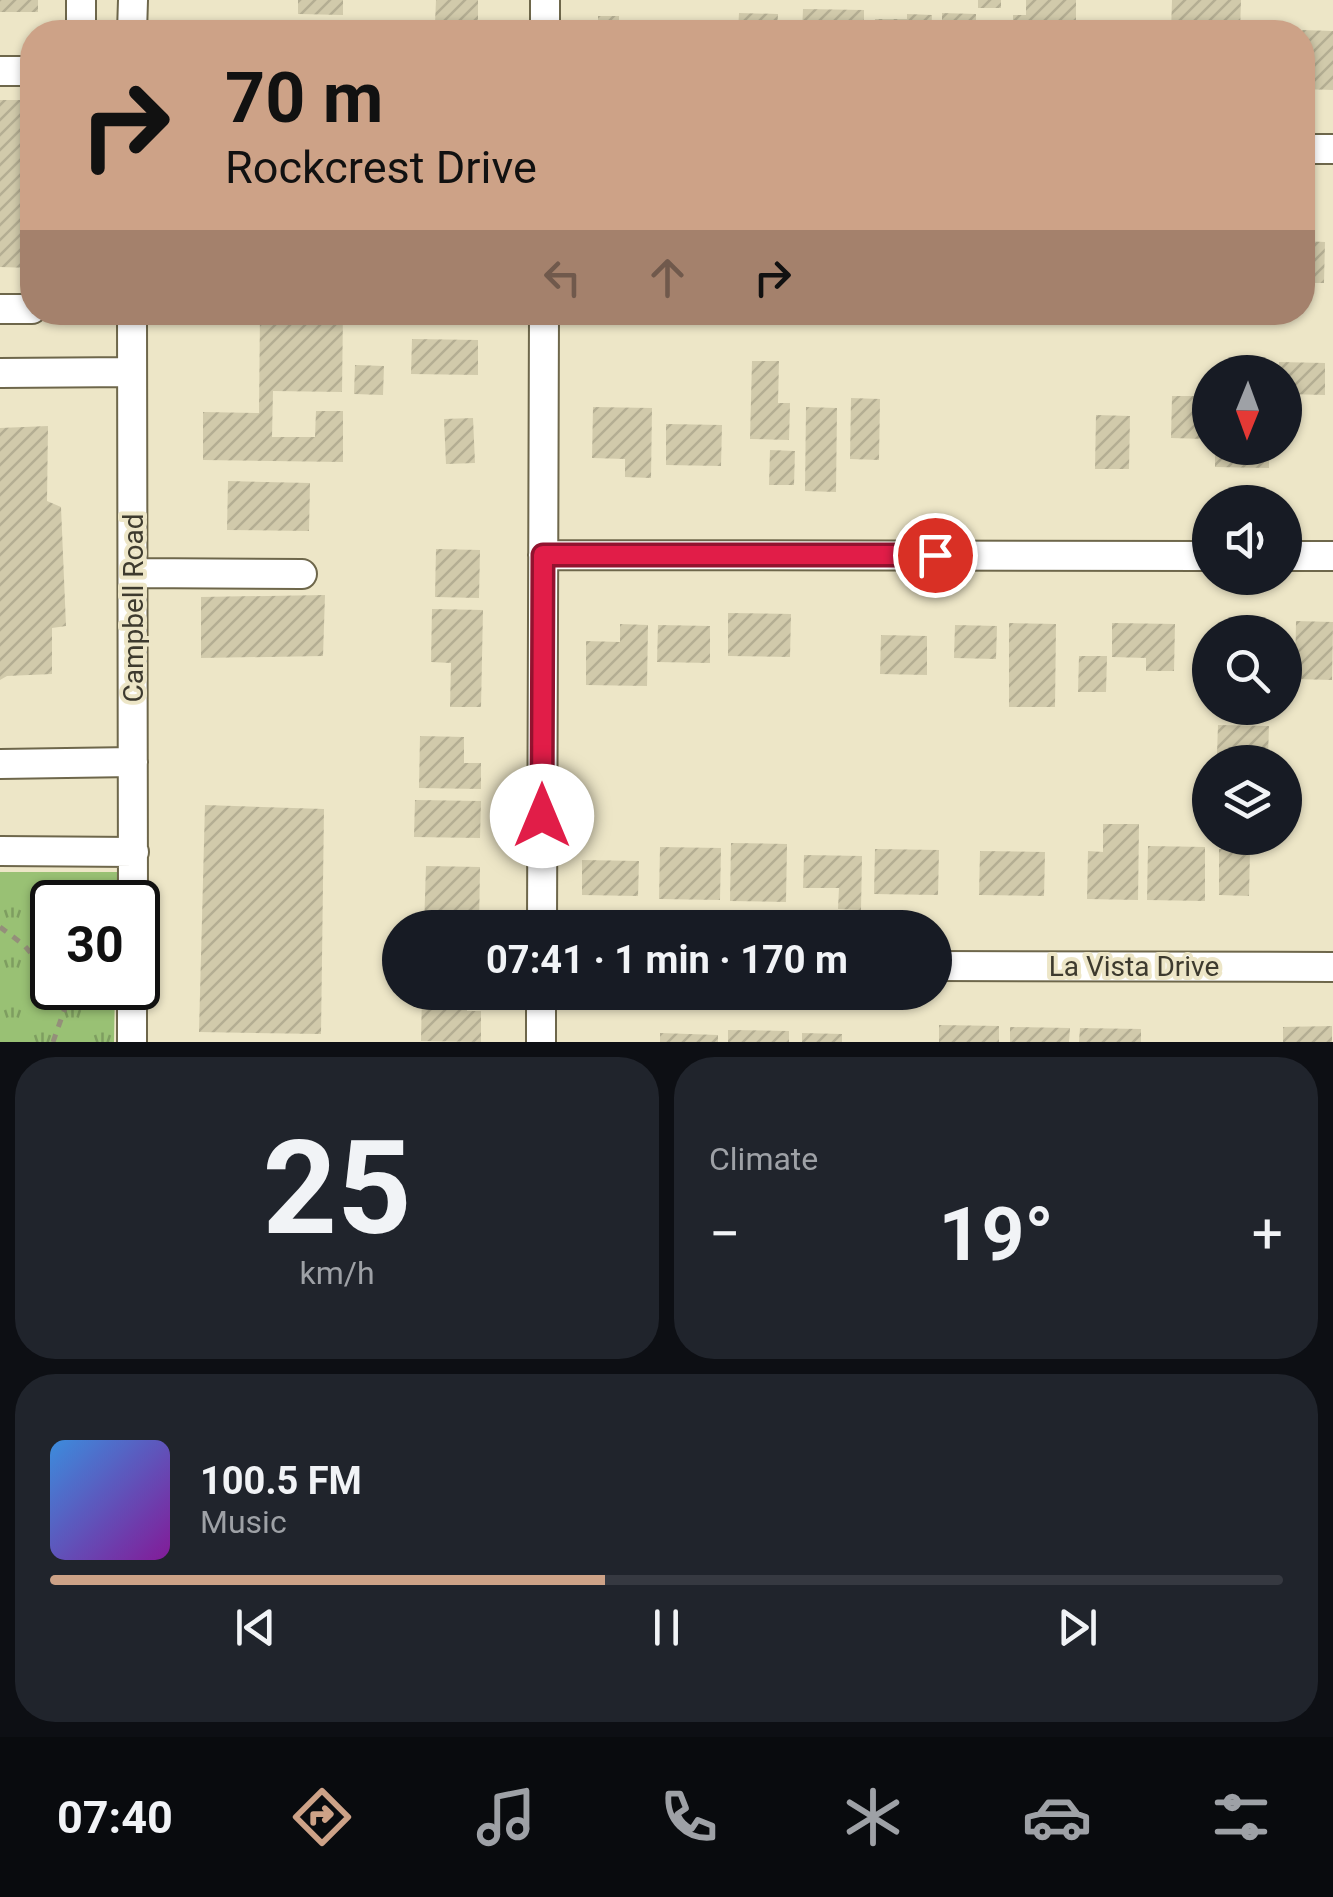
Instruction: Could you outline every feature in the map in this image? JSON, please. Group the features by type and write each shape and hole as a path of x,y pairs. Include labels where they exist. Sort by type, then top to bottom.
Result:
{"street":[{"name":"Campbell Road","path":"132,325 133,880"},
{"path":"542,910 544,325"},
{"path":"0,372 132,372"},
{"path":"543,555 1192,556"},
{"path":"1302,556 1333,556"},
{"path":"133,573 302,574"},
{"path":"0,764 133,762"},
{"path":"0,851 134,852"},
{"name":"La Vista Drive","path":"952,966 1333,967"},
{"path":"132,1010 132,1042"},
{"path":"541,1010 541,1042"}],"path":[{"path":"0,927 30,952"},
{"path":"54,1042 64,1010"}],"green space":[{"path":"0,872 117,872 117,880 30,880 30,1010 115,1010 114,1042 0,1042"}],"building":[{"path":"0,0 38,0 38,12 0,12"},
{"path":"298,0 343,0 343,15 298,14"},
{"path":"436,0 478,0 478,20 435,20"},
{"path":"978,0 1001,0 1001,8 978,8"},
{"path":"1026,0 1076,0 1076,20 1013,20 1013,15 1026,15"},
{"path":"1172,0 1241,0 1240,20 1171,20"},
{"path":"803,9 864,10 864,20 803,20"},
{"path":"739,13 778,14 778,20 739,20"},
{"path":"942,13 976,14 976,20 942,20"},
{"path":"907,14 932,15 932,20 875,20 875,19 907,19"},
{"path":"598,16 619,16 619,20 598,20"},
{"path":"1315,30 1333,31 1333,90 1315,89"},
{"path":"0,100 20,100 20,268 0,267"},
{"path":"1315,242 1325,242 1324,283 1315,283"},
{"path":"260,325 343,325 342,392 273,391 272,437 315,437 316,411 343,411 343,462 203,460 203,412 259,413"},
{"path":"412,339 478,340 478,375 411,374"},
{"path":"752,361 779,361 778,403 790,403 789,440 750,439"},
{"path":"1302,362 1325,363 1325,395 1302,394"},
{"path":"355,365 384,366 383,395 354,394"},
{"path":"1172,396 1192,396 1192,439 1171,438"},
{"path":"851,398 880,399 879,460 850,459"},
{"path":"593,407 652,408 651,478 625,477 625,459 592,458"},
{"path":"806,407 837,408 836,492 805,491"},
{"path":"1096,415 1130,416 1129,469 1095,469"},
{"path":"473,418 475,463 446,464 444,419"},
{"path":"666,424 722,425 721,466 666,465"},
{"path":"48,426 47,501 61,507 66,626 52,628 52,674 7,676 0,680 0,428"},
{"path":"770,450 795,451 794,485 769,485"},
{"path":"1215,465 1269,465 1269,468"},
{"path":"228,481 310,483 309,531 227,530"},
{"path":"436,549 480,550 479,598 435,597"},
{"path":"325,595 323,656 201,658 201,597"},
{"path":"432,609 483,610 481,707 450,707 451,663 431,662"},
{"path":"728,613 791,614 790,657 728,656"},
{"path":"1302,621 1333,622 1332,680 1302,679"},
{"path":"1009,623 1056,624 1055,707 1009,707"},
{"path":"1112,623 1175,624 1174,671 1146,671 1146,658 1112,657"},
{"path":"620,624 648,625 647,686 586,685 586,641 620,642"},
{"path":"658,625 710,626 710,663 657,662"},
{"path":"955,625 997,626 996,659 954,658"},
{"path":"881,635 927,636 927,675 880,674"},
{"path":"1079,656 1107,656 1106,692 1078,692"},
{"path":"1218,725 1269,726 1268,745 1217,745"},
{"path":"420,736 464,737 464,763 481,763 481,789 419,788"},
{"path":"415,800 481,801 480,838 414,837"},
{"path":"205,805 324,809 321,1034 199,1032"},
{"path":"1103,824 1139,824 1138,900 1087,899 1088,851 1103,852"},
{"path":"731,843 787,844 786,902 730,901"},
{"path":"1148,846 1192,847 1192,855 1205,855 1205,901 1147,900"},
{"path":"660,847 721,848 720,900 659,899"},
{"path":"875,849 939,850 938,895 874,894"},
{"path":"980,851 1045,852 1044,896 979,895"},
{"path":"804,855 862,856 861,910 838,909 839,888 803,888"},
{"path":"1219,855 1250,855 1249,896 1219,895"},
{"path":"582,860 639,861 638,896 582,895"},
{"path":"426,866 480,867 479,910 425,910"},
{"path":"422,1010 481,1011 481,1042 421,1041"},
{"path":"939,1025 999,1026 999,1042 939,1042"},
{"path":"1332,1026 1332,1042 1283,1042 1283,1027"},
{"path":"1010,1027 1070,1028 1069,1042 1010,1042"},
{"path":"1080,1028 1141,1029 1141,1042 1079,1042"},
{"path":"728,1030 789,1031 789,1042 728,1042"},
{"path":"660,1033 718,1035 718,1042 660,1042"},
{"path":"802,1033 842,1034 842,1042 802,1042"}],"route":[{"path":"542,816 543,555 935,555"}]}
